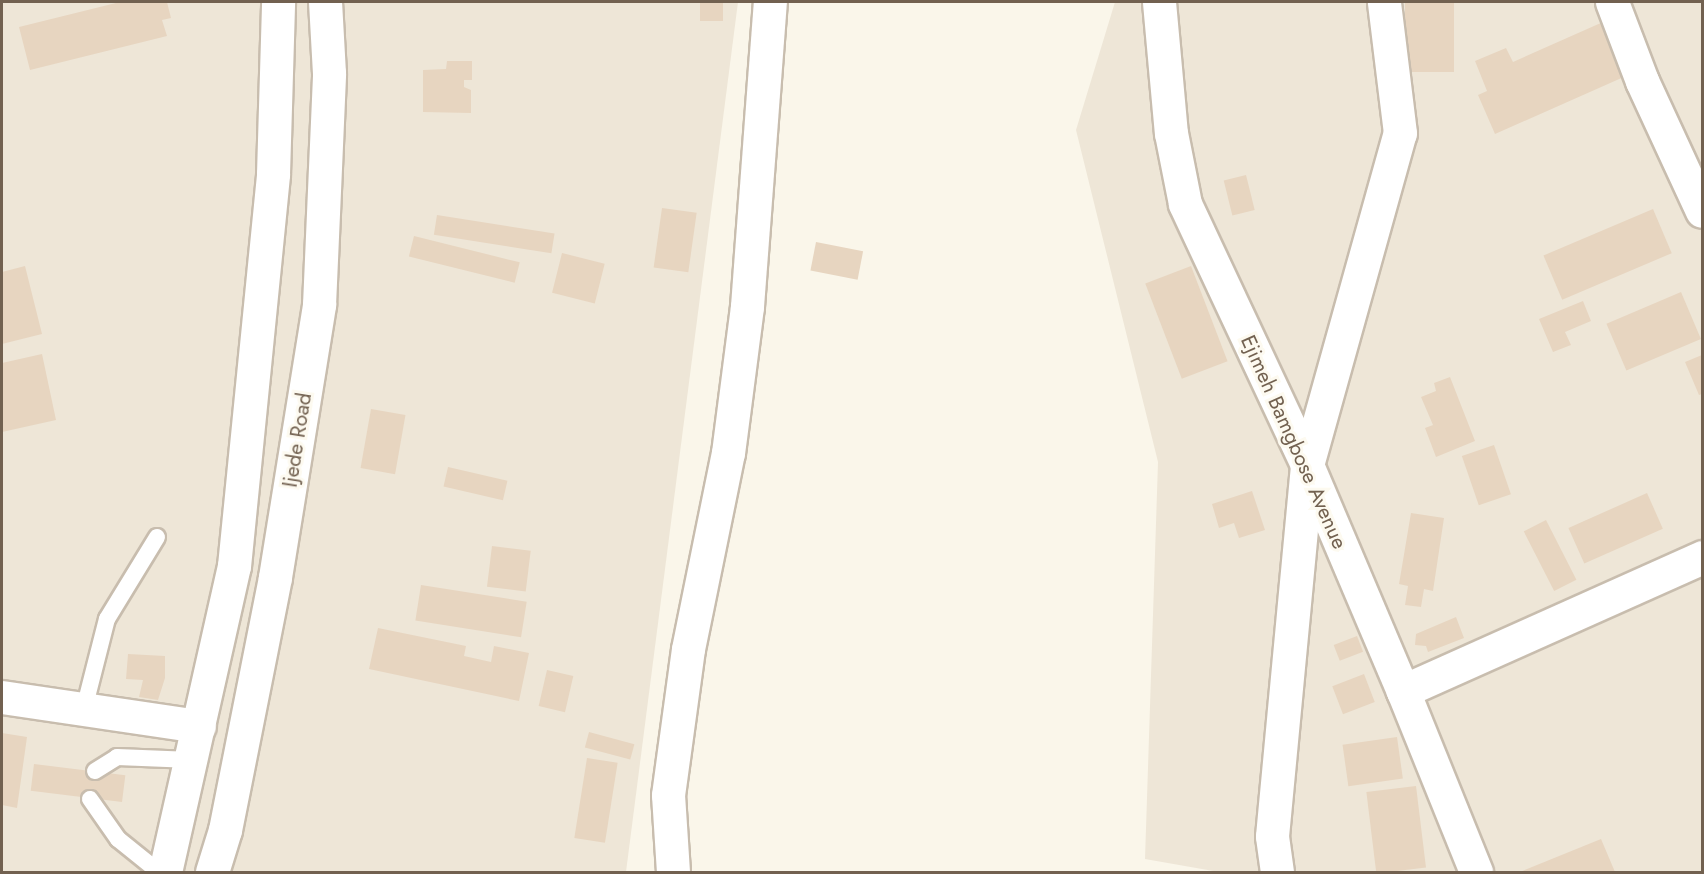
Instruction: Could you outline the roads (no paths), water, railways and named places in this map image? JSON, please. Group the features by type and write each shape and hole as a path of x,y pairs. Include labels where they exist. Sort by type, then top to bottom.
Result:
{"street":[{"path":"165,873 234,566 258,349 273,174 278,2"},
{"name":"Ijede Road","path":"212,873 225,830 275,577 319,305 329,73 325,2"},
{"path":"673,873 668,795 688,649 728,453 744,328 770,2"},
{"name":"Ejimeh Bamgbose Avenue","path":"1159,2 1171,133 1185,204 1306,465 1403,691 1476,873"},
{"path":"1277,873 1272,836 1306,465 1400,133 1384,2"},
{"path":"1612,2 1641,81 1702,211"},
{"path":"1403,691 1702,557"},
{"path":"2,697 199,726"}],"lane":[{"path":"84,709 107,619 157,537"},
{"path":"95,771 117,757 192,760"},
{"path":"90,799 118,839 159,873"}]}
